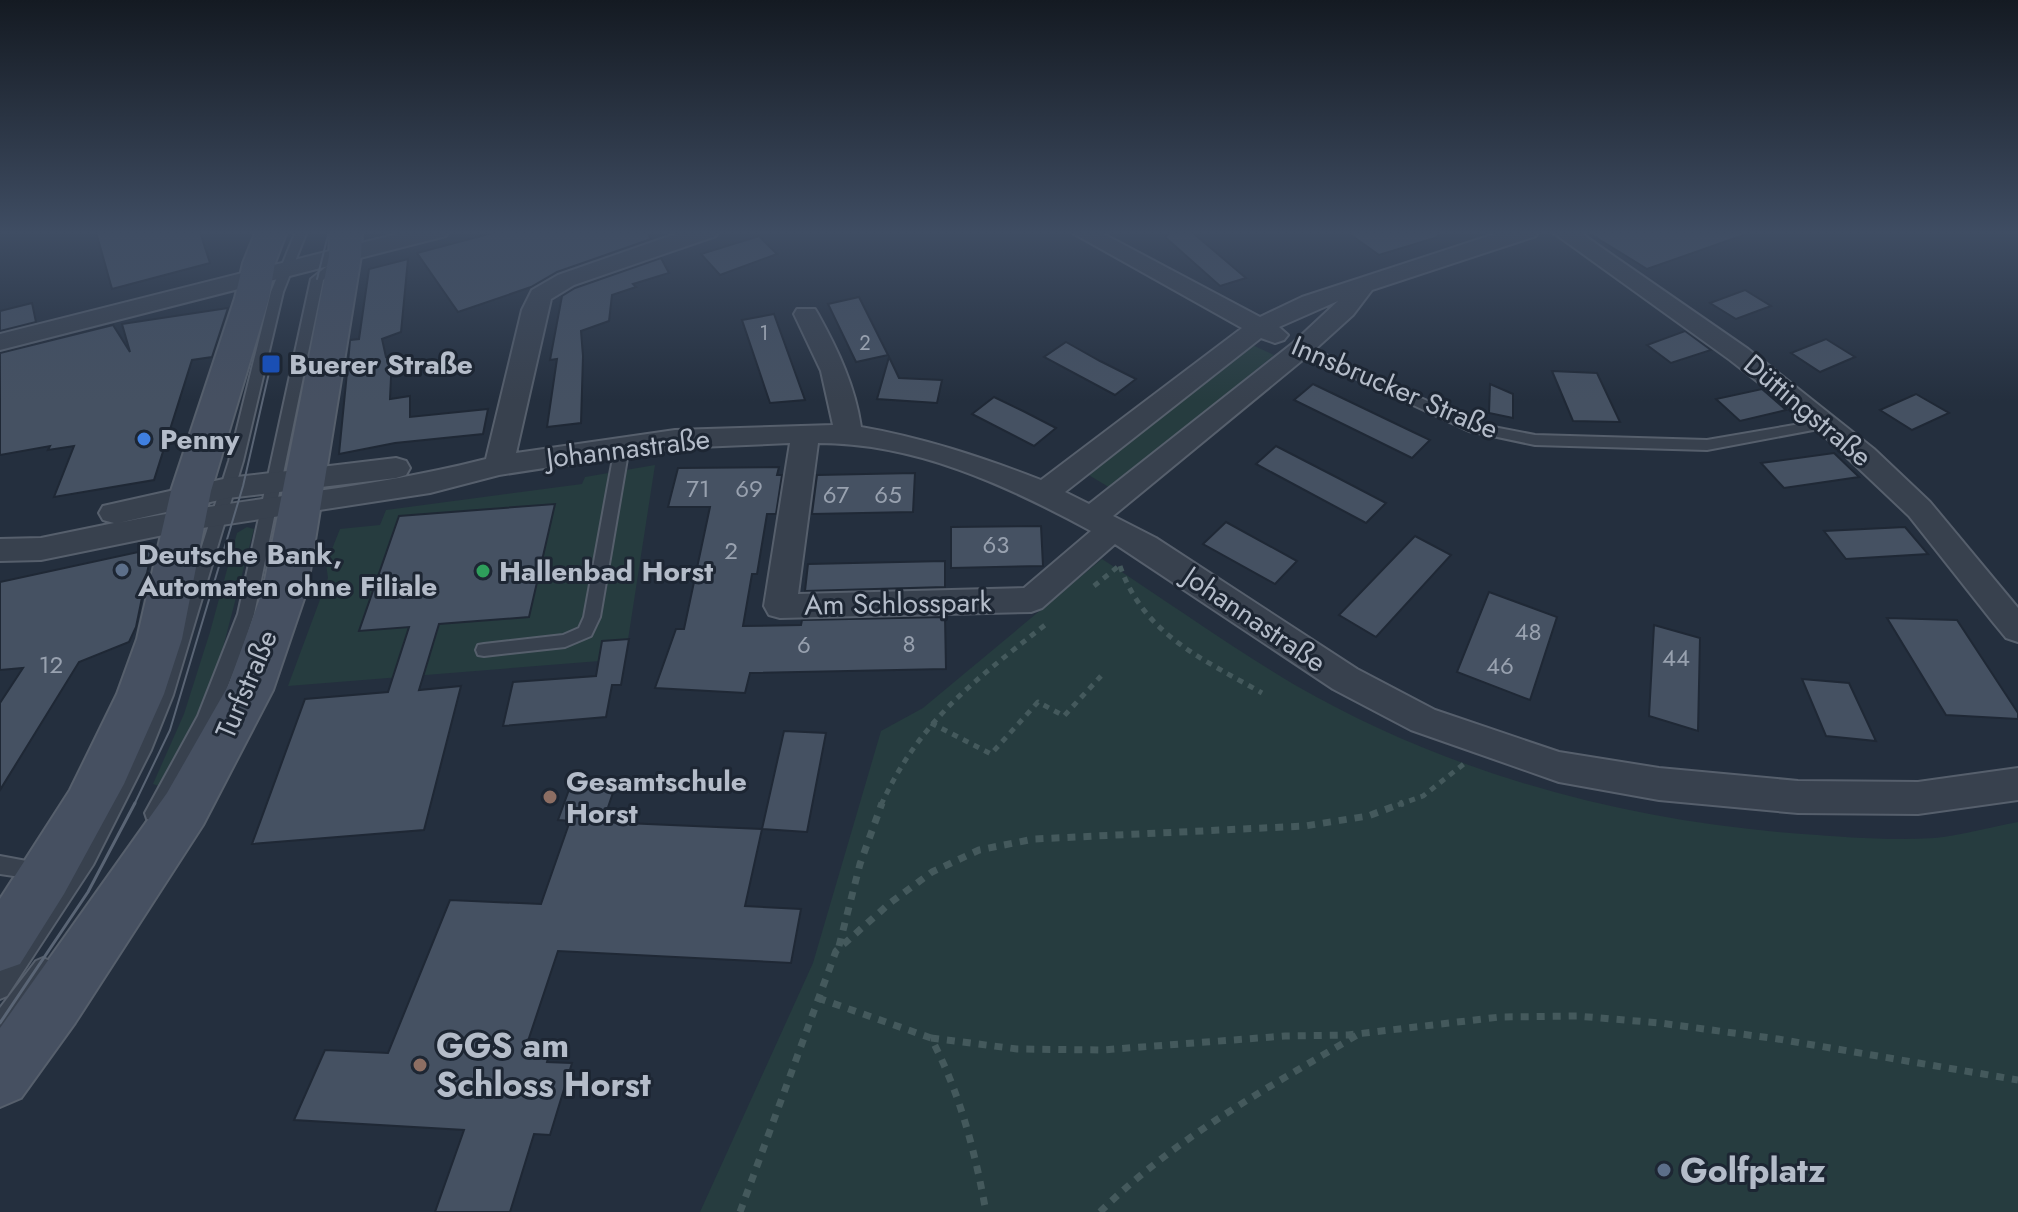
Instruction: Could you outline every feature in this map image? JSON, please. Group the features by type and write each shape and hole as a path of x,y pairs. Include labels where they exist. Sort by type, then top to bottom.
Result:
{"main road":[{"path":"0,945 47,872 107,768 154,658 205,504 267,288"},
{"name":"Turfstraße","path":"0,1077 123,905 185,809 250,690 285,590 287,492 336,288"}],"street":[{"path":"0,342 217,288"},
{"path":"499,465 534,310 541,295 553,288"},
{"name":"Innsbrucker Straße","path":"1185,288 1302,348"},
{"path":"1044,493 1259,327 1311,302 1355,288"},
{"path":"1103,522 1344,310 1361,288"},
{"name":"Düttingstraße","path":"1645,288 1731,346 1829,423 1907,496 2018,629"},
{"path":"806,314 832,360 846,412 848,434"},
{"name":"Am Schlosspark","path":"805,434 780,606 1031,600 1103,522"},
{"name":"Johannastraße","path":"4,549 41,549 205,504 287,492 430,483 499,465 709,436 848,434 907,444 958,458 1044,493 1103,522 1133,556 1345,679 1423,720 1559,767 1659,784 1798,797 1918,798 2018,784"}],"lane":[{"name":"Innsbrucker Straße","path":"1302,348 1474,428 1535,440 1707,445 1829,423"},
{"path":"484,650 565,641 585,632 592,617 622,447"},
{"path":"146,825 199,734 236,650 287,492"},
{"path":"0,989 86,859 142,750 164,695 205,504"},
{"path":"0,865 47,872"},
{"path":"0,1025 60,947"}],"path":[{"path":"1089,590 1133,556"},
{"path":"1133,556 1124,586 1158,631 1262,693"},
{"path":"740,1212 838,947 846,908 872,831 904,762 931,723 979,678 1057,615"},
{"path":"931,723 991,754 1038,702 1064,716 1101,676"},
{"path":"838,947 901,892 935,869 978,850 1018,840 1080,833 1284,828 1334,823 1389,809 1435,788 1461,768 1483,743"},
{"path":"818,998 931,1038 1011,1050 1065,1052 1138,1049 1280,1036 1357,1035 1456,1020 1583,1016 1649,1021 1790,1040 2018,1080"},
{"path":"1100,1212 1161,1153 1203,1123 1357,1035"},
{"path":"931,1038 951,1075 963,1110 973,1142 986,1212"}],"green space":[{"path":"1250,344 1274,355 1112,489 1087,474"},
{"name":"Hallenbad Horst","path":"655,465 625,659 288,686 328,578 326,564 340,529 380,525 386,510 582,484 585,477"},
{"path":"247,527 254,529 214,682 159,786 153,784 184,714 237,533"},
{"path":"1102,559 1270,670 1354,716 1476,768 1540,788 1670,818 1736,828 1818,835 1935,838 2018,822 2018,1212 700,1212 813,963 881,731 923,708"}],"building":[{"path":"366,288 405,288 401,332 382,339 386,357 392,356 390,399 410,396 410,417 488,409 483,434 395,443 339,454 350,340 359,339"},
{"path":"441,288 529,288 458,312"},
{"path":"575,288 634,288 612,295 609,321 581,331 581,423 547,427 557,359 550,360 562,296"},
{"path":"1745,290 1771,306 1736,319 1710,303"},
{"path":"859,297 888,355 856,362 828,304"},
{"path":"32,303 36,322 0,331 0,311"},
{"path":"228,308 212,357 192,360 154,480 54,497 74,446 48,450 50,446 0,455 0,353 113,325 130,352 122,324"},
{"path":"774,314 805,400 770,403 742,320"},
{"path":"1685,331 1711,350 1671,363 1647,345"},
{"path":"1826,339 1855,357 1820,372 1791,353"},
{"path":"1066,342 1136,379 1115,395 1044,357"},
{"path":"889,357 899,378 942,380 937,403 877,399"},
{"path":"1552,371 1597,373 1620,422 1573,421"},
{"path":"1313,384 1430,440 1412,458 1294,400"},
{"path":"1490,384 1513,394 1513,418 1489,413"},
{"path":"1762,389 1786,410 1740,421 1716,399"},
{"path":"1916,394 1949,413 1912,430 1880,410"},
{"path":"994,397 1056,428 1034,446 972,414"},
{"path":"1276,446 1386,503 1366,523 1256,464"},
{"path":"1834,453 1859,477 1784,488 1761,463"},
{"path":"779,467 777,475 782,475 776,514 767,514 757,574 752,574 743,626 801,625 802,620 945,617 946,669 750,673 745,693 655,688 676,629 684,629 710,507 668,507 678,468"},
{"path":"915,473 913,512 812,514 817,475"},
{"path":"555,504 529,617 439,624 419,690 461,686 424,830 252,844 305,699 388,692 409,627 359,631 399,516"},
{"path":"1226,522 1297,561 1275,584 1203,544"},
{"path":"1041,526 1043,566 951,568 951,527"},
{"path":"1905,527 1928,554 1846,559 1824,531"},
{"path":"1415,536 1451,555 1376,637 1339,615"},
{"path":"152,549 136,627 129,642 79,662 0,790 0,703 23,668 0,670 0,582"},
{"path":"945,561 945,587 805,591 808,564"},
{"path":"1489,592 1557,617 1530,700 1457,672"},
{"path":"1887,618 1957,620 2018,713 2018,719 1946,715"},
{"path":"1654,625 1700,638 1698,731 1649,716"},
{"path":"629,639 621,685 612,685 606,717 503,726 513,682 596,676 602,641"},
{"path":"1802,679 1849,683 1876,741 1826,736"},
{"path":"784,731 826,733 807,832 762,829"},
{"path":"574,776 618,778 603,822 762,829 745,906 801,909 791,963 558,951 524,1053 549,1054 547,1062 572,1063 550,1135 534,1134 510,1212 435,1212 464,1130 294,1120 325,1050 388,1053 450,900 541,904 570,821 558,820"}],"tram line":[{"path":"135,804 170,730 243,486 271,364"},
{"path":"0,1023 88,892 135,804"}],"place":[{"name":"Buerer Straße","path":"271,364"},
{"name":"Penny","path":"144,439"},
{"name":"Deutsche Bank, Automaten ohne Filiale","path":"122,570"},
{"name":"Hallenbad Horst","path":"483,571"},
{"name":"Gesamtschule Horst","path":"550,797"},
{"name":"GGS am Schloss Horst","path":"420,1065"},
{"name":"Golfplatz","path":"1664,1170"}]}
